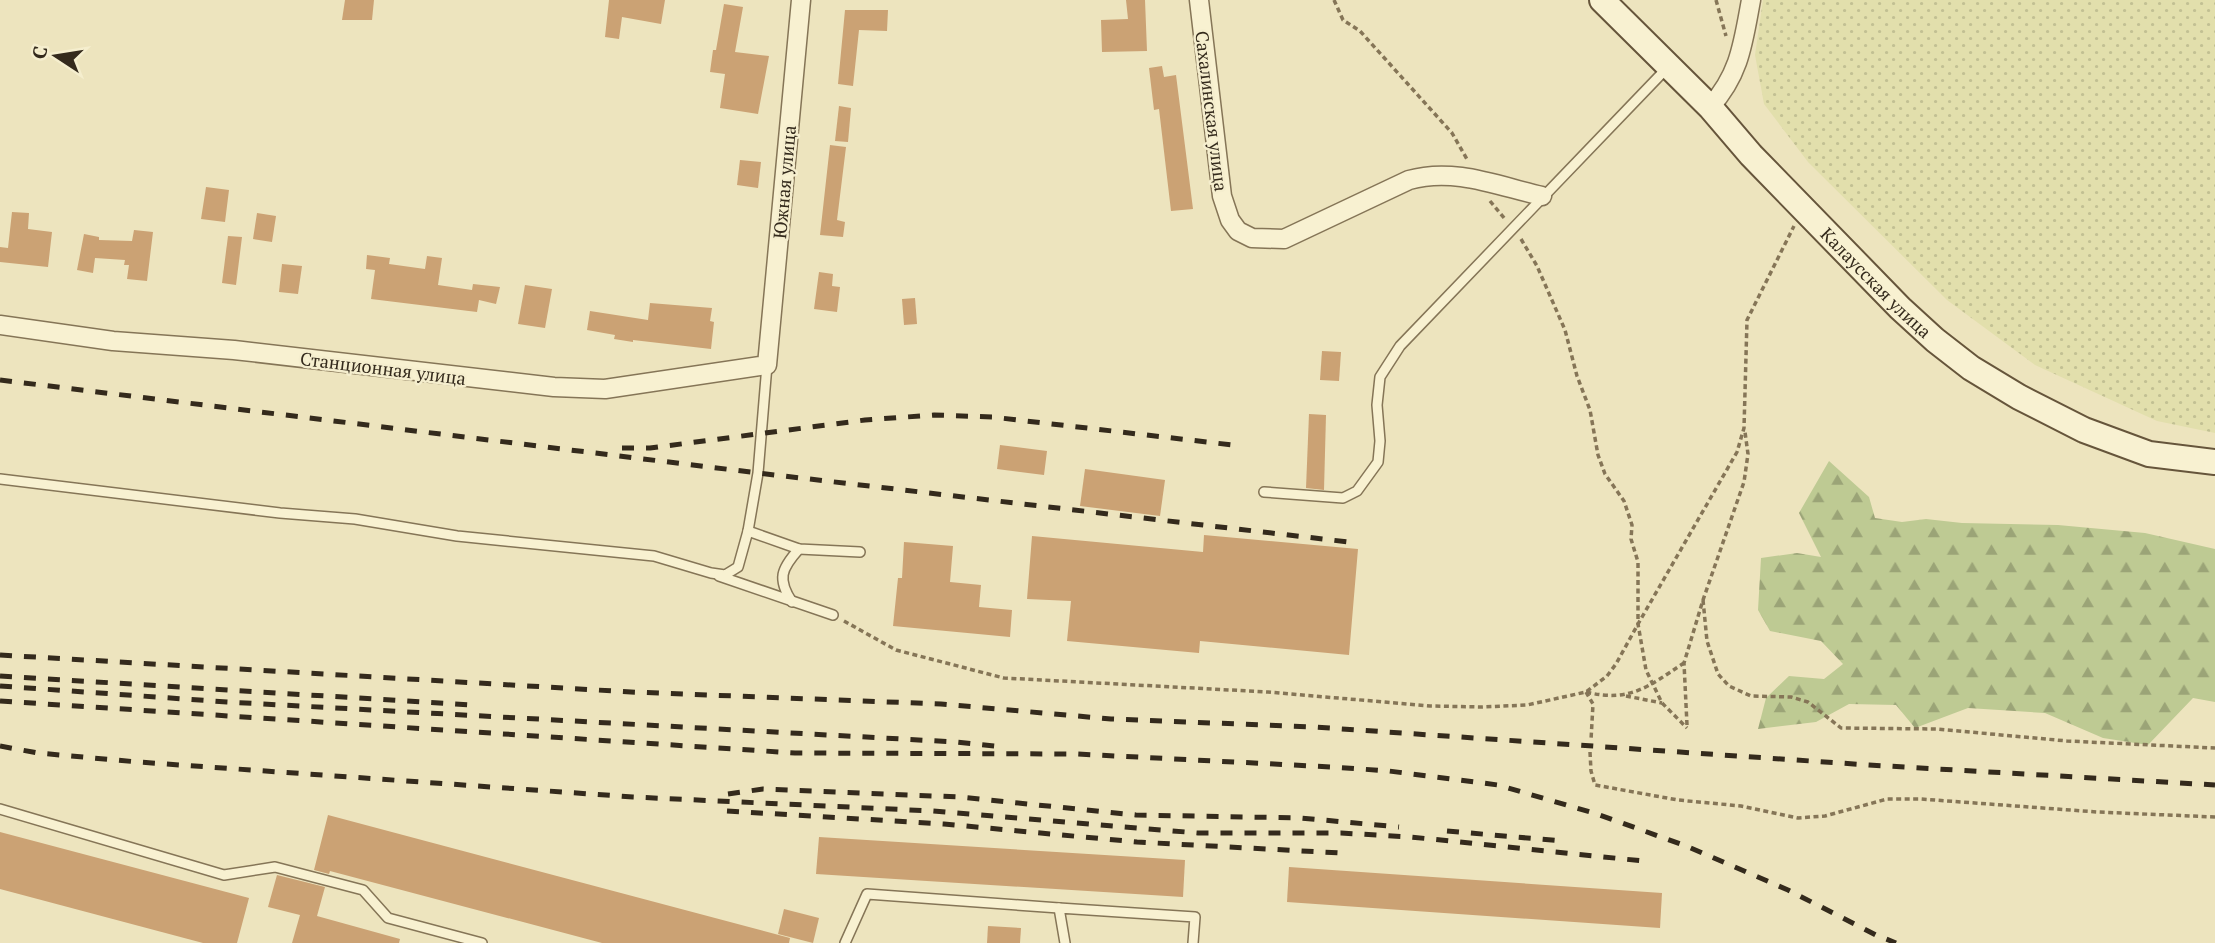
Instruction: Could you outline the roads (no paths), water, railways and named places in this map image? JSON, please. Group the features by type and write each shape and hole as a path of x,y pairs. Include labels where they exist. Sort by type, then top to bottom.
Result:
{"street":[{"name":"Южная улица","path":"766,365 801,0"},
{"name":"Сахалинская улица","path":"1199,0 1222,196 1230,220 1238,231 1252,238 1284,239 1409,180 1427,175 1446,174 1475,179 1542,196"},
{"name":"Калаусская улица","path":"1602,0 1710,107 1751,155 1900,308 1971,368 2019,397 2084,430 2149,454 2215,462"},
{"path":"1710,107 1726,89 1742,50 1751,0"},
{"name":"Станционная улица","path":"0,325 113,341 234,350 554,387 605,389 766,365"}],"lane":[{"path":"1264,492 1343,498 1357,491 1378,462 1380,441 1377,405 1380,377 1400,346 1669,66"},
{"path":"711,573 726,575 738,567 748,531 758,473 766,365"},
{"path":"0,479 280,513 355,519 457,536 654,556 833,615"},
{"path":"748,531 799,549 860,552"},
{"path":"792,602 783,589 782,575 789,560 799,549"},
{"path":"0,809 224,875 275,867 363,890 388,918 482,943"},
{"path":"845,943 867,894 1195,917 1193,943"},
{"path":"1059,908 1065,943"}],"railway":[{"path":"0,380 1357,543"},
{"path":"622,448 650,448 865,420 934,415 992,417 1241,446"},
{"path":"0,655 631,692 941,704 1111,719 1314,727 1869,765 2215,785"},
{"path":"0,676 472,705"},
{"path":"0,686 227,702 956,742 1004,747"},
{"path":"0,701 795,753 1077,754 1389,771 1498,785 1597,814 1686,846 1788,890 1896,943"},
{"path":"0,746 38,753 138,762 633,797 933,811 1198,833 1341,833 1411,837 1643,861"},
{"path":"728,794 763,789 959,797 1136,815 1301,818 1399,827"},
{"path":"727,811 944,824 1137,842 1340,853"},
{"path":"1447,831 1562,841"}]}
